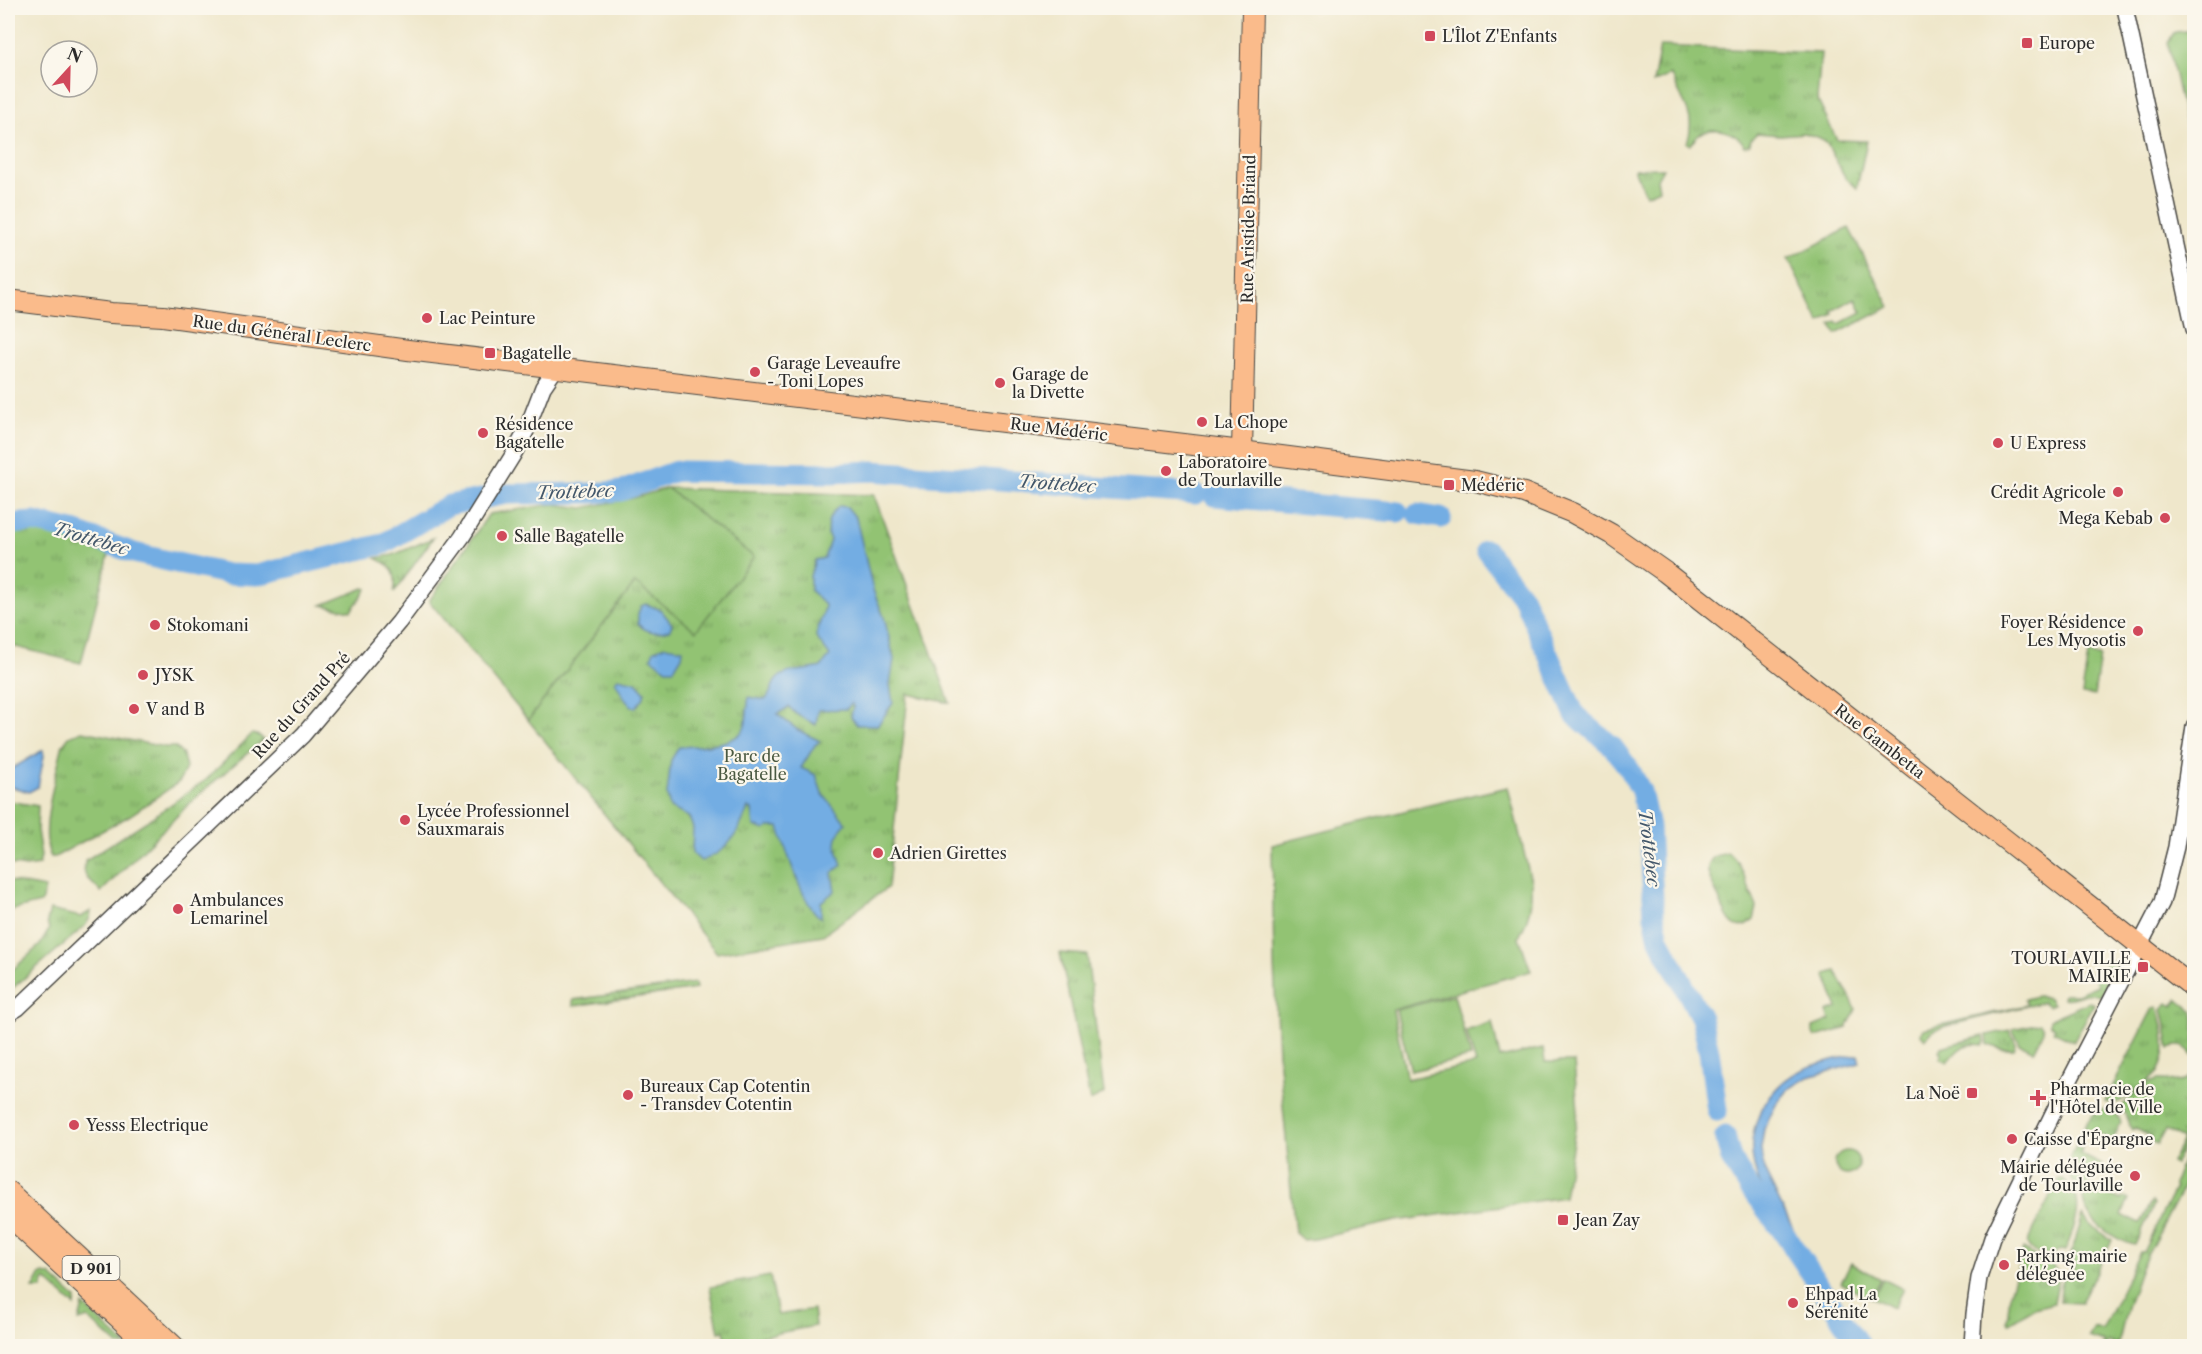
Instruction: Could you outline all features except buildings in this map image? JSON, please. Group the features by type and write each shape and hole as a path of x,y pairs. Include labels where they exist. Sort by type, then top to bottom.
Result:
{"main road":[{"name":"Rue Aristide Briand","path":"1242,451 1252,8"},
{"name":"Rue du Général Leclerc","path":"8,300 111,313 163,316 328,340 556,368"},
{"name":"Rue Médéric","path":"556,368 1475,481 1558,506"},
{"name":"Rue Gambetta","path":"1558,506 1611,534 1665,572 2194,988"},
{"name":"D 901","path":"8,1191 174,1347"},
{"name":"D 901","path":"8,1216 149,1347"}],"street":[{"path":"2125,8 2194,329"},
{"name":"Rue du Grand Pré","path":"8,1014 18,1008 105,926 303,735 399,622 462,537 497,481 526,431 543,387 556,368"},
{"path":"1972,1347 1979,1278 1992,1238 2139,945 2154,920 2170,875 2194,726"}],"green space":[{"path":"2186,31 2194,36 2194,163 2168,43 2175,32"},
{"path":"1660,46 1821,53 1817,99 1837,140 1867,141 1857,188 1845,177 1827,144 1820,138 1804,133 1781,135 1757,133 1751,139 1750,144 1745,146 1737,137 1725,131 1712,130 1700,134 1690,145 1687,143 1690,133 1689,117 1673,79 1670,75 1653,83"},
{"path":"1663,168 1657,179 1659,189 1646,195 1634,169"},
{"path":"1849,228 1890,307 1836,334 1831,324 1837,321 1839,324 1862,312 1855,298 1832,311 1834,314 1820,323 1788,259"},
{"name":"Parc de Bagatelle","path":"667,488 874,495 950,703 908,694 888,887 823,935 717,953 528,720 635,583 754,557"},
{"path":"667,488 754,557 696,631 635,583 528,720 429,601 489,514 554,504 583,508 633,498"},
{"path":"36,530 68,536 110,550 81,663 8,645 8,531"},
{"path":"433,538 394,593 393,571 387,564 376,558 393,555"},
{"path":"364,588 367,589 351,611 322,605"},
{"path":"2088,655 2100,656 2094,696 2082,694"},
{"path":"82,731 175,747 183,755 186,768 179,782 129,816 55,857 51,857 47,834 48,818 63,744 69,736"},
{"path":"252,734 260,736 263,740 195,798 101,892 87,878 83,870 86,860 207,779"},
{"path":"1508,787 1531,881 1530,910 1519,937 1531,971 1393,1010 1407,1079 1476,1064 1466,1031 1492,1022 1500,1058 1543,1048 1545,1062 1574,1062 1578,1111 1564,1197 1396,1221 1303,1240 1295,1233 1278,1054 1272,845"},
{"path":"8,801 38,806 37,830 41,856 39,865 26,867 8,864"},
{"path":"1728,853 1738,862 1757,907 1754,920 1740,927 1734,925 1726,915 1708,871 1712,858"},
{"path":"8,881 45,888 41,903 8,911"},
{"path":"50,910 81,917 91,911 85,926 8,992 8,974 40,945 49,930 47,922"},
{"path":"1060,953 1087,955 1104,1094 1090,1101"},
{"path":"2110,961 2116,963 2101,996 2084,994 2063,998 2064,994 2077,994 2098,985 2092,973"},
{"path":"1836,971 1856,1009 1847,1028 1816,1037 1813,1027 1830,1020 1827,1012 1838,1008 1826,976"},
{"path":"695,983 696,989 573,1006 573,1000"},
{"path":"1454,995 1471,1057 1411,1071 1396,1010"},
{"path":"2037,996 2049,998 2053,1004 2048,1006 2043,1002 1946,1026 1933,1031 1925,1039 1920,1033 1923,1029 2027,1005 2025,999"},
{"path":"2178,999 2194,1012 2194,1057 2184,1047 2170,1048 2162,1010 2168,1003 2173,1006"},
{"path":"2089,1002 2094,1004 2074,1041 2053,1031 2055,1027 2050,1024 2050,1019"},
{"path":"2158,1007 2164,1031 2165,1048 2158,1072 2116,1104 2105,1102 2153,1008"},
{"path":"2040,1023 2043,1033 2034,1051 2020,1044 2012,1029"},
{"path":"2009,1030 2016,1044 2014,1049 2002,1049 1988,1045 1987,1035"},
{"path":"1984,1036 1983,1045 1967,1045 1955,1053 1948,1062 1940,1058 1941,1047"},
{"path":"2194,1067 2194,1116 2175,1165 2171,1163 2183,1139 2165,1130 2157,1144 2151,1141 2152,1137 2134,1128 2132,1130 2121,1108 2149,1083 2159,1080 2184,1081 2188,1079"},
{"path":"2106,1109 2116,1113 2121,1122 2113,1141 2091,1130 2089,1134 2083,1131 2094,1114"},
{"path":"2194,1131 2194,1167 2141,1267 2127,1307 2118,1346 2108,1342 2106,1346 2103,1346 2104,1342 2089,1337 2094,1327 2102,1330 2140,1252 2143,1252 2175,1188 2173,1185"},
{"path":"2076,1146 2082,1148 2080,1154 2102,1165 2095,1178 2085,1185 2076,1184 2068,1171 2069,1161"},
{"path":"1847,1151 1855,1155 1859,1163 1855,1171 1847,1175 1839,1171 1835,1163 1839,1155"},
{"path":"2059,1179 2069,1184 2075,1192 2077,1211 2065,1251 2058,1251 2052,1256 2034,1251 2027,1243"},
{"path":"2104,1187 2102,1191 2121,1200 2123,1197 2129,1200 2122,1215 2140,1224 2152,1202 2154,1205 2135,1245 2108,1233 2086,1210 2083,1201 2084,1192"},
{"path":"2083,1215 2089,1224 2112,1240 2081,1303 2060,1302 2065,1275 2074,1267 2071,1254"},
{"path":"2023,1249 2039,1259 2052,1261 2053,1267 2060,1274 2054,1303 2034,1308 2009,1323 2007,1321 2010,1294"},
{"path":"1851,1263 1881,1279 1871,1298 1841,1283"},
{"path":"41,1274 50,1275 76,1299 75,1306 45,1279 42,1289 33,1289"},
{"path":"770,1276 778,1315 813,1309 815,1326 727,1343 724,1331 719,1332 710,1287"},
{"path":"1883,1279 1903,1289 1893,1308 1873,1298"},
{"path":"83,1305 127,1346 119,1346 88,1318 79,1321"}],"water":[{"path":"839,506 847,507 856,518 873,590 884,617 894,659 890,685 893,703 878,725 857,725 851,717 853,706 851,703 847,709 818,710 816,725 796,714 789,707 777,714 798,730 820,741 801,768 816,775 822,793 846,823 838,834 836,842 842,865 832,873 835,891 821,902 821,918 807,901 801,889 779,827 769,827 765,830 754,826 752,810 748,808 731,841 718,853 701,861 692,853 693,828 689,817 670,808 667,795 671,760 679,747 716,744 735,738 745,726 749,697 765,700 775,681 781,676 786,673 821,667 830,656 816,637 825,605 810,590 810,576 815,560 824,558 830,540 827,531 828,522"},
{"path":"646,604 661,610 672,624 670,630 653,632 638,624 641,606"},
{"path":"665,646 683,649 682,656 674,669 667,669 651,658 654,650"},
{"path":"618,678 636,682 645,692 643,699 635,708 628,703 615,681"},
{"path":"43,750 38,787 29,792 8,786 8,771"},
{"path":"1858,1055 1860,1063 1808,1077 1787,1090 1777,1103 1764,1129 1761,1149 1764,1170 1802,1247 1794,1253 1763,1208 1769,1203 1754,1165 1752,1141 1754,1129 1770,1096 1788,1079 1815,1065"}],"waterway":[{"name":"Trottebec","path":"8,524 34,522 73,531 134,553 227,574 257,575 383,544 449,505 507,494 621,491 676,471 832,473 872,471 1196,494"},
{"name":"Trottebec","path":"1214,496 1398,512"},
{"name":"Trottebec","path":"1417,514 1441,518"},
{"name":"Trottebec","path":"1486,550 1523,598 1575,715 1612,746 1630,770 1641,791 1649,827 1654,916 1659,939 1701,1018 1709,1051 1717,1111"},
{"name":"Trottebec","path":"1725,1136 1731,1159 1860,1346"}],"place":[{"name":"L'Îlot Z'Enfants","path":"1430,36"},
{"name":"Europe","path":"2027,43"},
{"name":"Lac Peinture","path":"427,318"},
{"name":"Bagatelle","path":"490,353"},
{"name":"Garage Leveaufre - Toni Lopes","path":"755,372"},
{"name":"Garage de la Divette","path":"1000,383"},
{"name":"La Chope","path":"1202,422"},
{"name":"Résidence Bagatelle","path":"483,433"},
{"name":"U Express","path":"1998,443"},
{"name":"Laboratoire de Tourlaville","path":"1166,471"},
{"name":"Médéric","path":"1449,485"},
{"name":"Crédit Agricole","path":"2118,492"},
{"name":"Mega Kebab","path":"2165,518"},
{"name":"Salle Bagatelle","path":"502,536"},
{"name":"Stokomani","path":"155,625"},
{"name":"Foyer Résidence Les Myosotis","path":"2138,631"},
{"name":"JYSK","path":"143,675"},
{"name":"V and B","path":"134,709"},
{"name":"Lycée Professionnel Sauxmarais","path":"405,820"},
{"name":"Adrien Girettes","path":"878,853"},
{"name":"Ambulances Lemarinel","path":"178,909"},
{"name":"TOURLAVILLE MAIRIE","path":"2143,967"},
{"name":"La Noë","path":"1972,1093"},
{"name":"Bureaux Cap Cotentin - Transdev Cotentin","path":"628,1095"},
{"name":"Pharmacie de l'Hôtel de Ville","path":"2038,1098"},
{"name":"Yesss Electrique","path":"74,1125"},
{"name":"Caisse d'Épargne","path":"2012,1139"},
{"name":"Mairie déléguée de Tourlaville","path":"2135,1176"},
{"name":"Jean Zay","path":"1563,1220"},
{"name":"Parking mairie déléguée","path":"2004,1265"},
{"name":"Ehpad La Sérénité","path":"1793,1303"}]}
